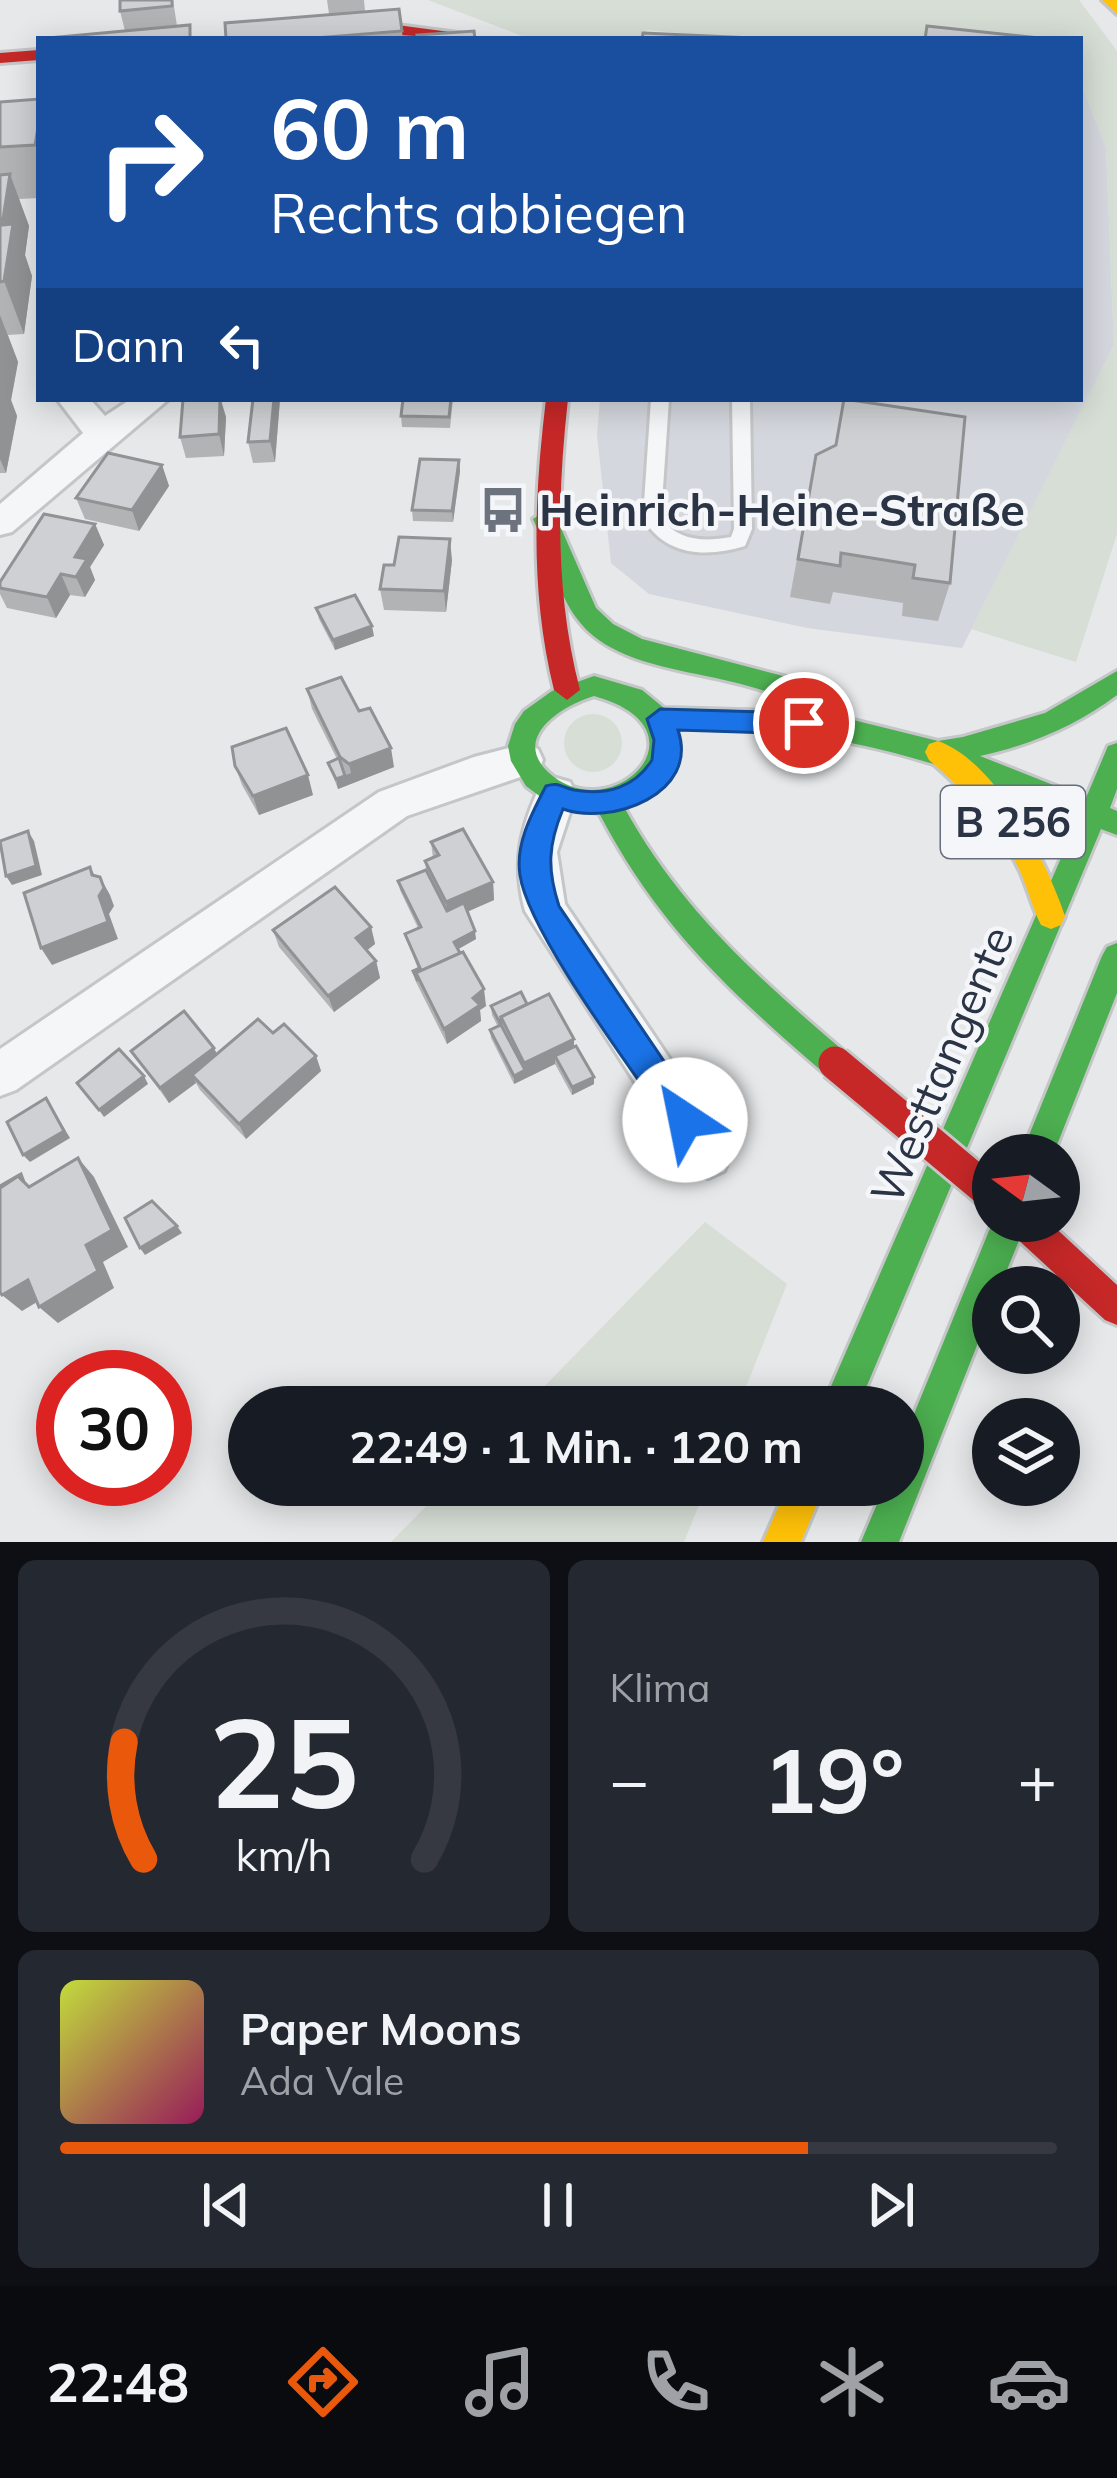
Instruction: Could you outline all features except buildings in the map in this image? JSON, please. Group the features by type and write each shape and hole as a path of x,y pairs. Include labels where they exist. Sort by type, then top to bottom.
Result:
{"main road":[{"path":"1110,0 1117,9"},
{"path":"303,36 397,30 442,36"},
{"path":"0,58 36,55"},
{"path":"557,402 544,519 543,603 567,690"},
{"name":"B 256","path":"544,519 586,613 604,631 635,646 793,688 846,728"},
{"name":"B 256","path":"938,752 1006,744 1056,726 1117,681"},
{"path":"593,686 620,690 644,701 660,719 668,740 666,761 654,781 634,796 608,803 572,801 534,776 524,760 523,733 532,715 567,690 593,686"},
{"name":"B 256","path":"660,719 761,718 846,728 938,752 1106,818"},
{"name":"B 256","path":"938,752 981,785 1015,824 1039,868 1051,916"},
{"name":"Westtangente","path":"849,1386 1051,916 1106,818 1117,754"},
{"path":"608,803 636,860 667,905 723,964 972,1177"},
{"path":"1045,1134 1117,956"},
{"path":"880,1542 1001,1242"},
{"path":"1046,1242 1117,1308"},
{"path":"782,1542 798,1506"}],"street":[{"path":"75,402 102,434"},
{"path":"0,523 102,434 149,402"},
{"path":"0,1075 393,804 524,760"},
{"path":"556,794 536,840 534,874 546,911 709,1155"}],"lane":[{"path":"660,402 652,518 658,533 673,542 725,546 738,541 743,529 741,402"}],"shaded area":[{"path":"428,0 1079,0 1117,51 1117,534 1076,662 971,629 1114,345 1106,148 1083,88 1083,36 716,36 647,30 646,36 522,36"},
{"path":"1083,88 1106,148 1114,345 962,648 807,628 649,594 611,563 597,435 600,402 1083,402"},
{"path":"593,714 614,722 622,743 614,764 593,772 572,764 564,743 572,722"},
{"path":"705,1222 787,1284 746,1386 545,1386"},
{"path":"426,1506 699,1506 684,1542 391,1542"}],"traffic: fast":[{"path":"545,519 586,613 604,631 635,647 793,688 826,713"},
{"path":"938,752 1033,730 1076,710 1117,681"},
{"path":"594,686 638,700 659,720 665,742 659,764 642,784 619,798 591,804 563,798 536,778 521,746 533,718 546,707 594,686"},
{"path":"660,719 776,720 880,735 984,768 1117,823"},
{"path":"1094,813 1117,754"},
{"path":"608,803 655,884 706,947 835,1063"},
{"path":"849,1386 1094,813"},
{"path":"1045,1134 1117,956"},
{"path":"880,1542 1001,1242"}],"traffic: slow":[{"path":"1110,0 1117,9"},
{"path":"938,752 977,787 1008,825 1032,867 1051,916"},
{"path":"782,1542 798,1506"}],"traffic: jam":[{"path":"304,36 397,30 442,36"},
{"path":"0,58 36,55"},
{"path":"557,402 549,473 548,581 567,690"},
{"path":"835,1063 972,1177"},
{"path":"1046,1242 1117,1308"}],"place":[{"name":"Heinrich-Heine-Straße","path":"503,510"}],"route":[{"path":"685,1120 546,911 534,874 536,840 556,794 572,801 608,803 634,796 654,781 666,761 668,740 660,719 761,718 804,723"}]}
